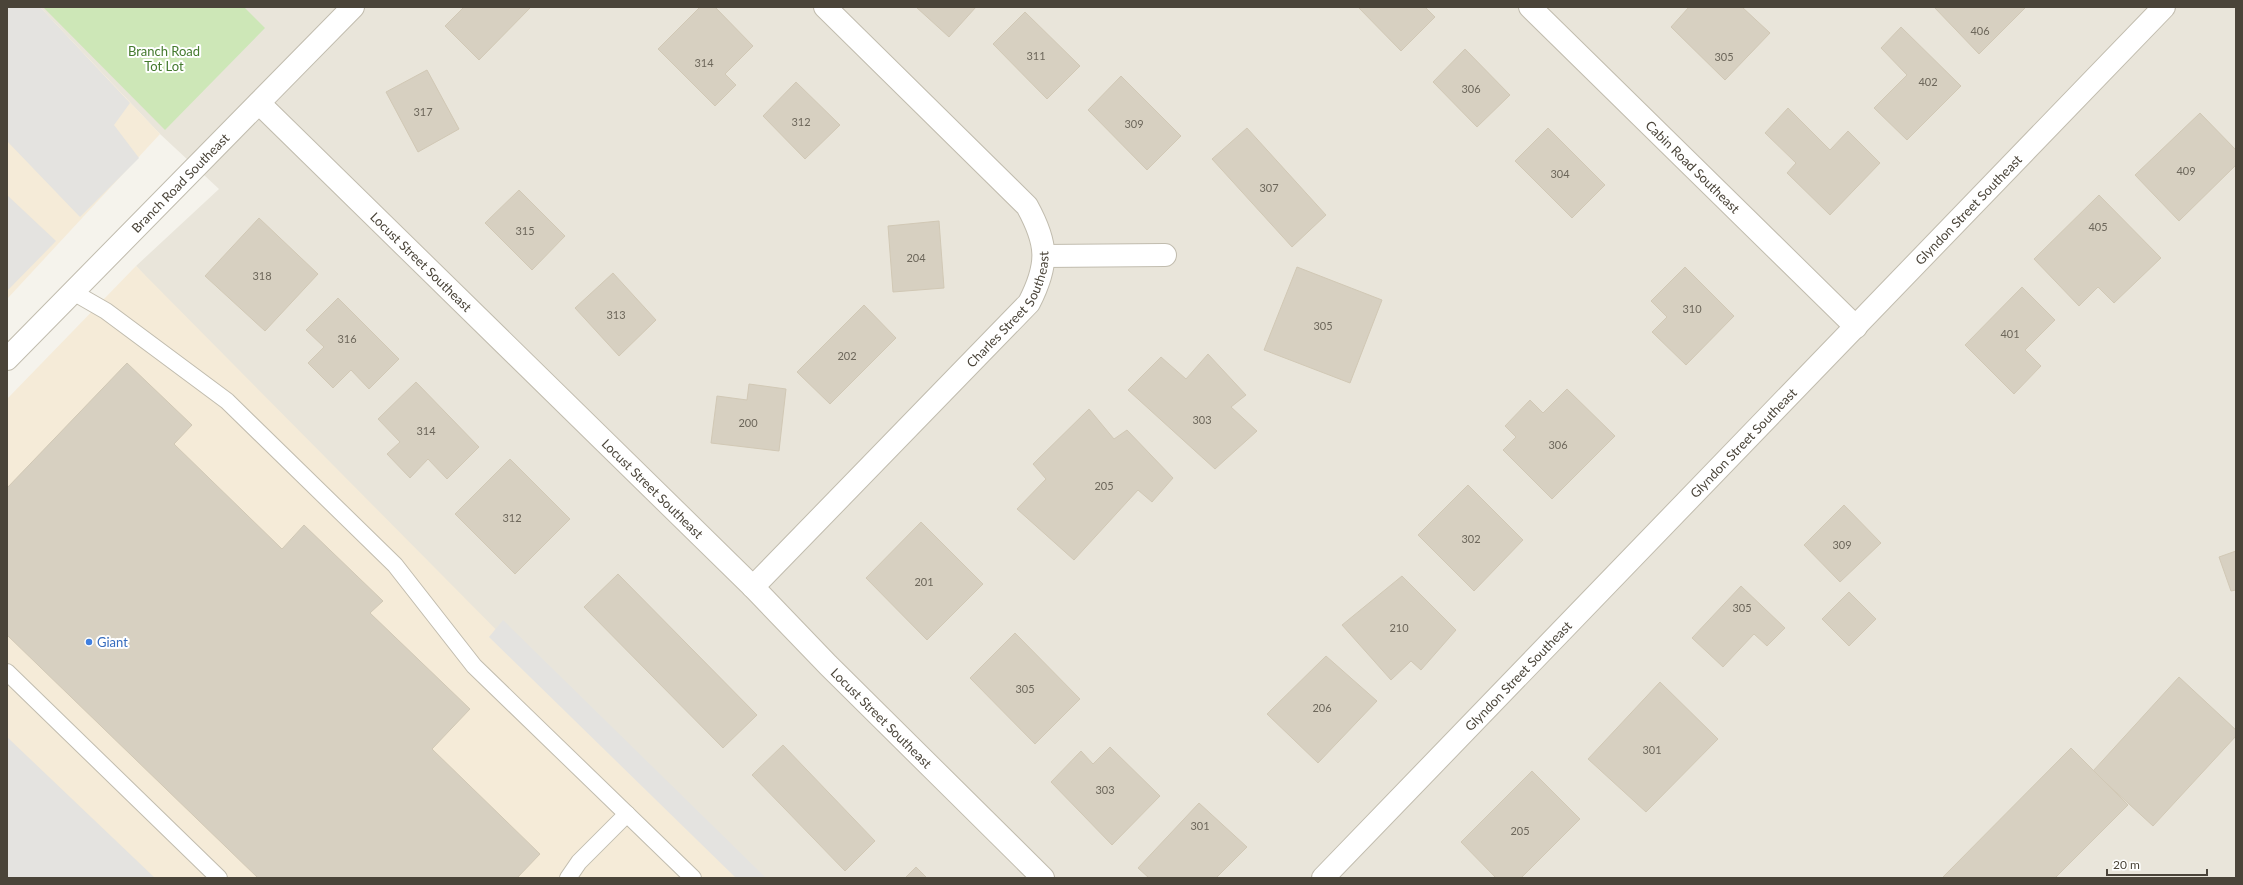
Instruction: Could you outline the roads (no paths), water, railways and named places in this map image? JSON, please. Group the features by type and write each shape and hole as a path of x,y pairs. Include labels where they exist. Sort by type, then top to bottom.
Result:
{"street":[{"name":"Branch Road Southeast","path":"7,359 353,7"},
{"name":"Charles Street Southeast","path":"753,588 1029,303 1040,282 1044,256 1040,230 1027,206 825,7"},
{"name":"Cabin Road Southeast","path":"1530,7 1856,327"},
{"name":"Glyndon Street Southeast","path":"1323,878 2164,7"},
{"name":"Locust Street Southeast","path":"259,103 753,588 828,665 1043,878"},
{"path":"1044,256 1165,256"}],"lane":[{"path":"73,292 106,311 227,401 395,565 474,666 693,878"},
{"path":"7,672 219,878"},
{"path":"568,878 580,862 626,814"}],"place":[{"name":"Giant","path":"89,642"}],"park label":[{"name":"Branch Road Tot Lot","path":"164,58"}]}
